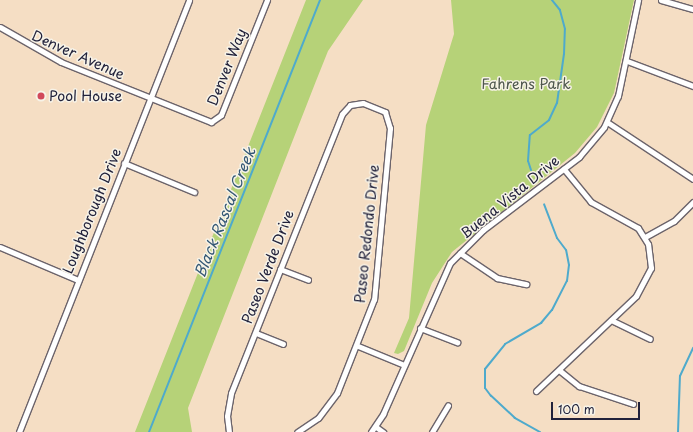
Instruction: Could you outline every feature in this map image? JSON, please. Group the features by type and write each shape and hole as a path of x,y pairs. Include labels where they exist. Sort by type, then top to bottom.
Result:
{"street":[{"name":"Loughborough Drive","path":"19,432 189,0"},
{"name":"Denver Way","path":"150,99 201,120 217,120 267,0"},
{"name":"Buena Vista Drive","path":"371,432 376,427 443,276 460,253 483,230 564,169 591,145 607,122 626,61 638,0"},
{"path":"661,0 693,9"},
{"name":"Denver Avenue","path":"0,27 61,62 150,99"},
{"path":"626,61 693,86"},
{"name":"Paseo Redondo Drive","path":"297,432 318,418 333,401 358,346 374,299 390,128 385,112 366,104 352,104 342,114"},
{"name":"Paseo Verde Drive","path":"229,432 227,416 231,393 342,114"},
{"path":"607,122 693,179"},
{"path":"124,162 194,192"},
{"path":"536,391 641,291 649,276 651,256 645,237 632,223 591,202 564,169"},
{"path":"645,237 674,221 693,202"},
{"path":"0,247 78,280"},
{"path":"460,253 497,278 526,284"},
{"path":"280,269 308,280"},
{"path":"611,320 650,339"},
{"path":"420,328 457,342"},
{"path":"256,333 283,344"},
{"path":"358,346 404,365"},
{"path":"559,370 580,386 633,404"},
{"path":"432,432 448,405"},
{"path":"376,427 383,432"}],"green space":[{"path":"306,0 363,0 328,51 316,81 188,408 192,432 135,432"},
{"name":"Fahrens Park","path":"451,0 634,0 614,93 597,127 575,153 452,252 432,283 404,351 398,354 394,353 409,318 426,125 454,34"}],"waterway":[{"name":"Black Rascal Creek","path":"149,432 320,0"},
{"path":"531,170 528,161 530,135 549,120 557,103 564,54 565,29 560,10 552,0"},
{"path":"540,432 515,418 491,396 485,388 485,369 505,344 541,323 552,310 567,281 569,265 566,250 557,238 544,204"},
{"path":"678,432 680,376 693,348"}],"place":[{"name":"Pool House","path":"41,96"}]}
